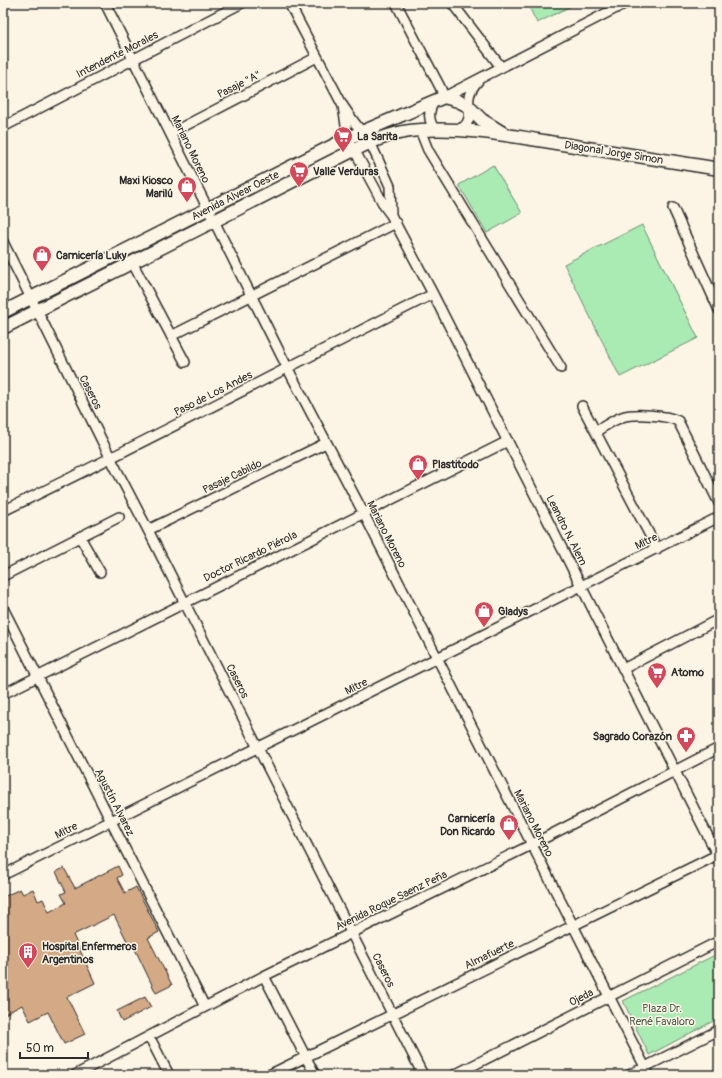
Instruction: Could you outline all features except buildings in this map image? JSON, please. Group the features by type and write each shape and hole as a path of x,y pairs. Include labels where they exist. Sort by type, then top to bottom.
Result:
{"main road":[{"path":"439,99 458,101 468,106 485,123 509,136"},
{"name":"Avenida Alvear Oeste","path":"3,312 348,138 439,99"},
{"name":"Avenida Alvear Oeste","path":"3,328 370,142 396,133 420,130 460,130 509,136"},
{"name":"Diagonal Jorge Simon","path":"509,136 719,169"}],"street":[{"name":"Mariano Moreno","path":"105,3 326,444 364,514 647,1071"},
{"name":"Intendente Morales","path":"3,126 242,3"},
{"name":"Leandro N. Alem","path":"289,3 343,106 370,142 390,186 394,219"},
{"path":"396,3 440,87 439,99"},
{"path":"452,3 501,67"},
{"path":"435,130 430,123 429,116 430,109 439,99 626,3"},
{"name":"Pasaje \"A\"","path":"171,133 318,57"},
{"path":"460,130 468,122 470,93 475,84 484,76"},
{"name":"Leandro N. Alem","path":"343,106 348,138 354,150 385,207 394,219 433,294 718,855"},
{"path":"420,130 428,150 561,368"},
{"path":"673,208 719,310"},
{"path":"171,336 252,296 394,219"},
{"name":"Caseros","path":"3,242 111,459 259,748 423,1075"},
{"path":"132,262 185,362"},
{"name":"Paso de Los Andes","path":"3,511 111,459 287,367 433,294"},
{"path":"582,406 657,549"},
{"path":"596,431 621,418 632,415 672,418 678,421 719,503"},
{"name":"Doctor Ricardo Piérola","path":"3,694 508,441"},
{"name":"Pasaje Cabildo","path":"148,530 326,444"},
{"path":"3,576 119,517"},
{"name":"Mitre","path":"3,875 719,518"},
{"path":"80,537 100,572"},
{"name":"Agustín Alvarez","path":"3,608 205,1007"},
{"path":"623,669 719,618"},
{"name":"Avenida Roque Saenz Peña","path":"75,1075 264,976 531,845 719,748"},
{"name":"Almafuerte","path":"269,1075 718,855"},
{"name":"Ojeda","path":"454,1075 719,941"},
{"path":"264,976 314,1075"},
{"path":"629,1075 647,1071 719,1030"},
{"path":"149,1036 169,1075"}],"green space":[{"path":"527,3 577,3 537,23"},
{"path":"493,165 522,213 487,233 459,185"},
{"path":"642,225 698,338 620,377 564,264"},
{"name":"Plaza Dr. René Favaloro","path":"719,953 719,1018 649,1055 623,1001"}],"place":[{"name":"La Sarita","path":"343,153"},
{"name":"Valle Verduras","path":"299,188"},
{"name":"Maxi Kiosco Marilú","path":"187,203"},
{"name":"Carnicería Luky","path":"42,272"},
{"name":"Plastitodo","path":"418,481"},
{"name":"Gladys","path":"484,628"},
{"name":"Atomo","path":"657,689"},
{"name":"Sagrado Corazón","path":"686,753"},
{"name":"Carnicería Don Ricardo","path":"509,841"},
{"name":"Hospital Enfermeros Argentinos","path":"28,969"}]}
